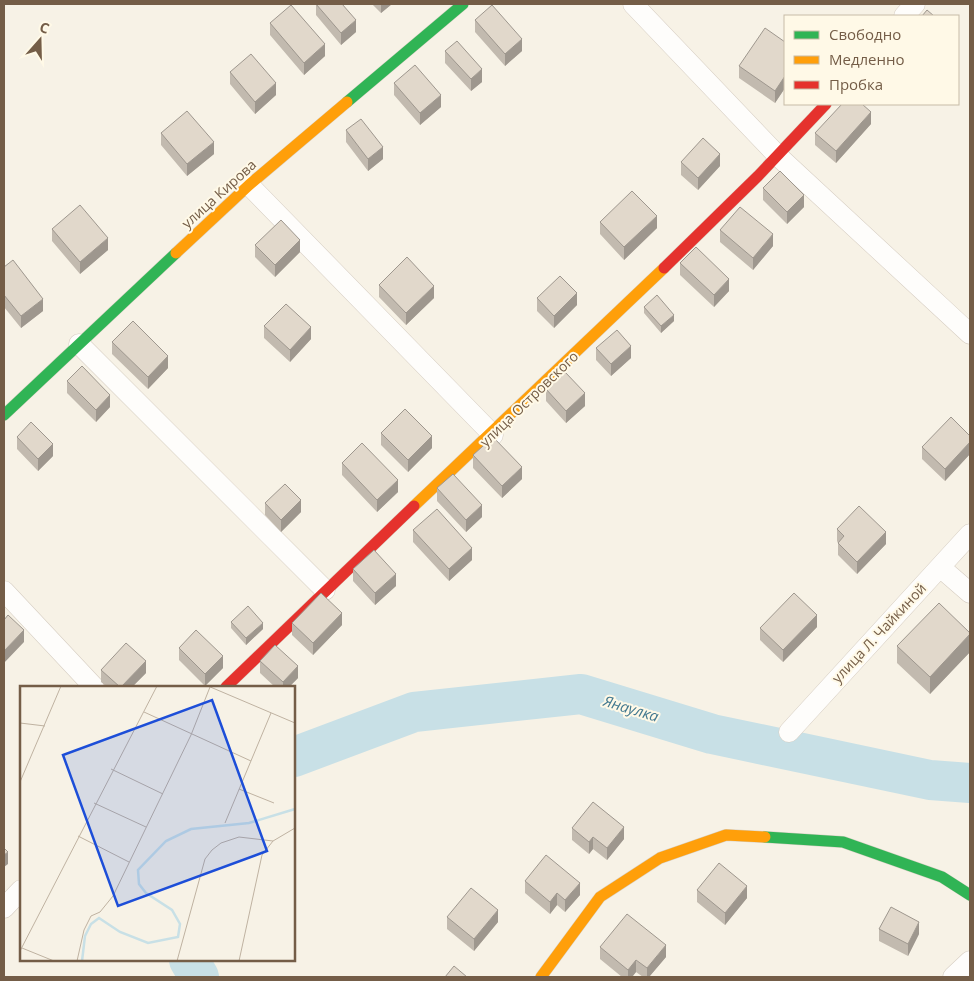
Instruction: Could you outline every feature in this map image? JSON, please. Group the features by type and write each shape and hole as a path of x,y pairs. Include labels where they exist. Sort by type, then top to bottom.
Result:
{"street":[{"name":"улица Кирова","path":"4,415 249,185 463,4"},
{"path":"633,4 779,157 970,334"},
{"path":"905,15 916,4"},
{"name":"улица Островского","path":"227,686 325,590 493,435 779,157 825,105"},
{"path":"249,185 493,435"},
{"path":"79,344 325,590"},
{"name":"улица Л. Чайкиной","path":"789,732 970,534"},
{"path":"940,567 970,593"},
{"path":"4,591 93,686"},
{"path":"541,977 600,897 660,858 726,835 843,842 942,877 970,895"},
{"path":"4,908 20,891"},
{"path":"953,977 970,961"}],"building":[{"path":"316,4 342,4 356,20 341,33"},
{"path":"291,5 325,44 304,63 270,23"},
{"path":"492,5 522,39 505,54 475,20"},
{"path":"927,10 933,15 923,15"},
{"path":"765,28 784,41 784,78 775,91 739,66"},
{"path":"457,41 482,69 471,79 445,51"},
{"path":"251,54 276,83 255,102 230,72"},
{"path":"415,65 441,95 420,113 394,83"},
{"path":"841,105 863,105 871,112 836,151 815,133"},
{"path":"187,111 214,142 187,164 161,133"},
{"path":"361,119 383,147 368,159 346,130"},
{"path":"703,138 720,154 698,178 681,162"},
{"path":"780,171 804,195 787,212 763,188"},
{"path":"632,191 657,216 624,247 600,222"},
{"path":"80,205 108,238 80,262 52,229"},
{"path":"740,207 773,234 753,258 720,230"},
{"path":"281,220 300,240 275,265 255,245"},
{"path":"696,247 729,279 714,295 680,263"},
{"path":"407,257 434,286 406,313 379,285"},
{"path":"13,260 43,299 21,316 4,295 4,267"},
{"path":"560,276 577,293 554,316 537,298"},
{"path":"657,295 674,315 661,326 644,307"},
{"path":"286,304 311,327 290,350 264,326"},
{"path":"133,321 168,356 148,377 112,342"},
{"path":"617,330 631,346 611,364 596,348"},
{"path":"82,366 110,395 96,410 67,381"},
{"path":"565,372 585,393 566,411 546,389"},
{"path":"405,409 432,436 408,460 381,433"},
{"path":"951,417 970,436 970,442 945,469 922,447"},
{"path":"31,422 53,444 38,459 17,437"},
{"path":"493,437 522,467 502,486 473,455"},
{"path":"362,443 398,480 377,500 342,463"},
{"path":"453,474 482,505 466,520 437,488"},
{"path":"285,484 301,500 281,520 265,503"},
{"path":"859,506 886,532 857,562 838,543 844,536 837,529"},
{"path":"437,509 472,548 449,569 413,530"},
{"path":"374,550 396,574 375,593 353,569"},
{"path":"321,593 342,613 313,643 292,623"},
{"path":"794,593 817,615 783,650 760,628"},
{"path":"939,603 970,634 930,677 897,646"},
{"path":"248,606 263,623 246,638 231,622"},
{"path":"8,615 24,630 4,651 4,620"},
{"path":"196,630 223,656 205,674 179,648"},
{"path":"126,643 146,661 122,686 119,686 101,670"},
{"path":"275,645 298,666 283,682 260,661"},
{"path":"593,802 624,827 607,848 593,837 589,842 572,828"},
{"path":"546,855 580,883 565,900 557,893 550,902 525,881"},
{"path":"719,863 747,886 725,913 697,890"},
{"path":"471,888 498,910 474,939 447,917"},
{"path":"891,907 919,922 908,944 879,929"},
{"path":"627,914 666,945 647,968 636,960 628,970 600,947"},
{"path":"454,966 467,977 445,977"}],"waterway":[{"name":"Янаулка","path":"295,757 414,712 581,694 712,734 930,780 970,783"},
{"name":"Янаулка","path":"190,961 199,977"}],"traffic: fast":[{"path":"347,102 463,4"},
{"path":"4,415 176,253"},
{"path":"765,837 843,842 942,877 970,895"}],"traffic: slow":[{"path":"176,253 249,185 347,102"},
{"path":"414,506 664,268"},
{"path":"541,977 600,897 660,858 726,835 765,837"}],"traffic: jam":[{"path":"664,268 758,176 825,105"},
{"path":"227,686 414,506"}]}
